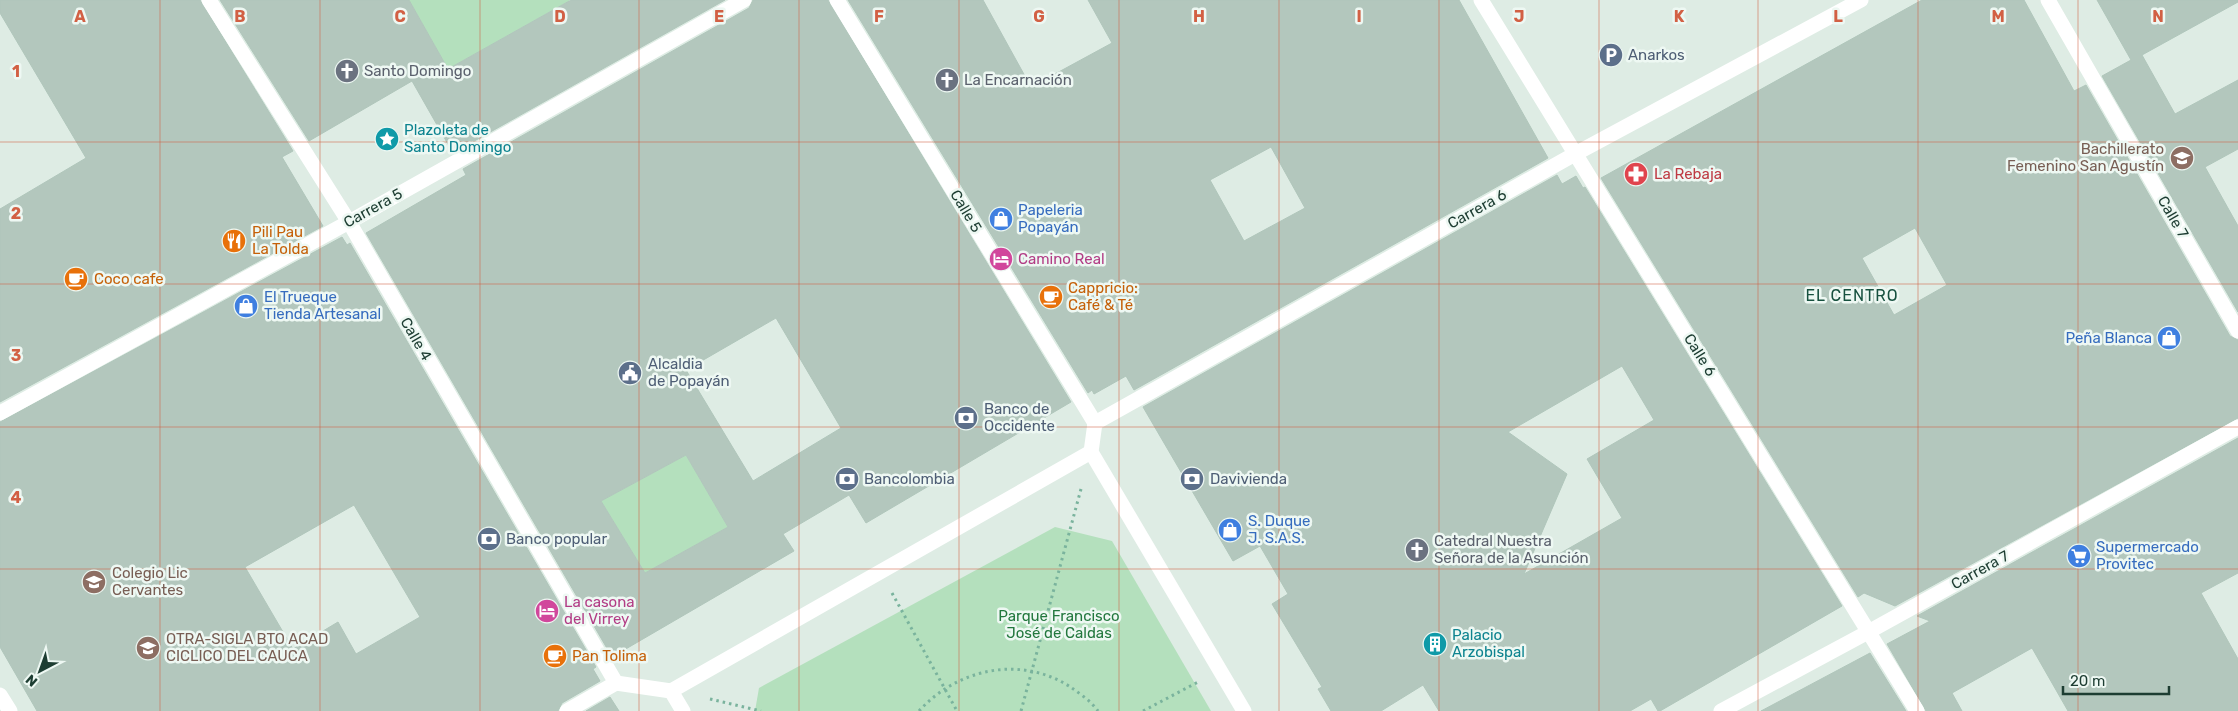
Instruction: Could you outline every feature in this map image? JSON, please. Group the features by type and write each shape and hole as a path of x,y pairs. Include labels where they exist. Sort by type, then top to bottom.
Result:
{"street":[{"name":"Calle 4","path":"209,0 348,222 616,683"},
{"name":"Carrera 5","path":"0,414 744,0"},
{"name":"Calle 5","path":"837,0 1095,423"},
{"name":"Calle 6","path":"1481,0 1870,631 1917,711"},
{"name":"Carrera 6","path":"1095,423 1575,154 1861,0"},
{"name":"Calle 7","path":"2048,0 2238,331"},
{"path":"1095,423 1091,452 1244,711"},
{"name":"Carrera 7","path":"1721,711 1870,631 2238,427"},
{"path":"567,711 616,683 670,691 1091,452"},
{"path":"670,691 683,711"},
{"path":"0,694 10,711"}],"path":[{"path":"1021,711 1091,452"},
{"path":"881,572 957,711"},
{"path":"919,711 931,698 945,688 970,675 992,670 1015,669 1059,680 1078,692 1098,711"},
{"path":"1143,711 1220,670"},
{"path":"670,691 761,711"}],"green space":[{"path":"409,0 569,0 569,1 448,69"},
{"path":"686,455 728,527 645,573 601,501"},
{"name":"Parque Francisco José de Caldas","path":"1055,527 1112,541 1211,711 755,711 759,688"}],"building":[{"path":"0,0 200,0 293,151 282,157 323,226 0,402 0,209 86,158 0,13"},
{"path":"220,0 409,0 448,69 571,0 725,0 453,153 412,81 309,141"},
{"path":"753,0 828,0 1071,402 866,523 849,495 783,534 794,551 612,657 366,233 466,175 463,169 749,8","holes":["776,318 841,428 753,481 686,370","686,455 728,527 645,573 601,501"]},
{"path":"848,0 983,0 1031,87 1112,43 1088,0 1459,0 1548,158 1134,390 1126,376 1094,394 1092,390 1088,393","holes":["1271,147 1305,208 1244,241 1210,180"]},
{"path":"1922,0 2024,0 2074,91 2086,85 2230,336 2238,340 2238,418 1895,606 1864,593 1858,597 1601,178","holes":["1915,228 1947,285 1894,315 1862,258"]},
{"name":"Bachillerato Femenino San Agustín","path":"2097,0 2238,0 2238,2 2142,55 2175,114 2238,80 2238,149 2205,167 2238,226 2238,312 2102,76 2131,60"},
{"path":"1557,175 1562,184 1576,176 1583,188 1585,187 1842,606 1660,711 1658,711 1651,699 1630,711 1439,711 1423,685 1381,711 1331,711 1318,689 1322,687 1272,604 1288,594 1260,546 1233,561 1143,407","holes":["1622,366 1654,420 1587,459 1622,518 1524,574 1567,474 1508,432"]},
{"path":"342,237 347,245 350,243 596,667 593,669 600,681 562,703 558,711 37,711 0,647 0,422","holes":["354,505 420,617 356,654 338,622 293,649 245,567"]},
{"path":"2238,438 2238,573 2201,593 2238,659 2238,711 2068,711 2032,648 1952,693 1962,711 1926,711 1887,644 1930,621 1917,616"},
{"path":"1870,653 1906,711 1761,711"},
{"path":"610,697 619,711 586,711"}],"place":[{"name":"Anarkos","path":"1611,55"},
{"name":"Santo Domingo","path":"347,71"},
{"name":"La Encarnación","path":"947,80"},
{"name":"Plazoleta de Santo Domingo","path":"387,139"},
{"name":"Bachillerato Femenino San Agustín","path":"2182,158"},
{"name":"La Rebaja","path":"1636,174"},
{"name":"Papeleria Popayán","path":"1001,219"},
{"name":"Pili Pau La Tolda","path":"234,241"},
{"name":"Camino Real","path":"1001,259"},
{"name":"Coco cafe","path":"76,279"},
{"name":"Cappricio: Café & Té","path":"1051,297"},
{"name":"El Trueque Tienda Artesanal","path":"246,306"},
{"name":"Peña Blanca","path":"2169,338"},
{"name":"Alcaldia de Popayán","path":"630,373"},
{"name":"Banco de Occidente","path":"966,418"},
{"name":"Bancolombia","path":"847,479"},
{"name":"Davivienda","path":"1192,479"},
{"name":"S. Duque J. S.A.S.","path":"1230,530"},
{"name":"Banco popular","path":"489,539"},
{"name":"Catedral Nuestra Señora de la Asunción","path":"1417,550"},
{"name":"Supermercado Provitec","path":"2079,556"},
{"name":"Colegio Lic Cervantes","path":"94,582"},
{"name":"La casona del Virrey","path":"547,611"},
{"name":"Palacio Arzobispal","path":"1435,644"},
{"name":"OTRA-SIGLA BTO ACAD CICLICO DEL CAUCA","path":"148,648"},
{"name":"Pan Tolima","path":"555,656"}],"district":[{"name":"EL CENTRO","path":"1852,295"}]}
